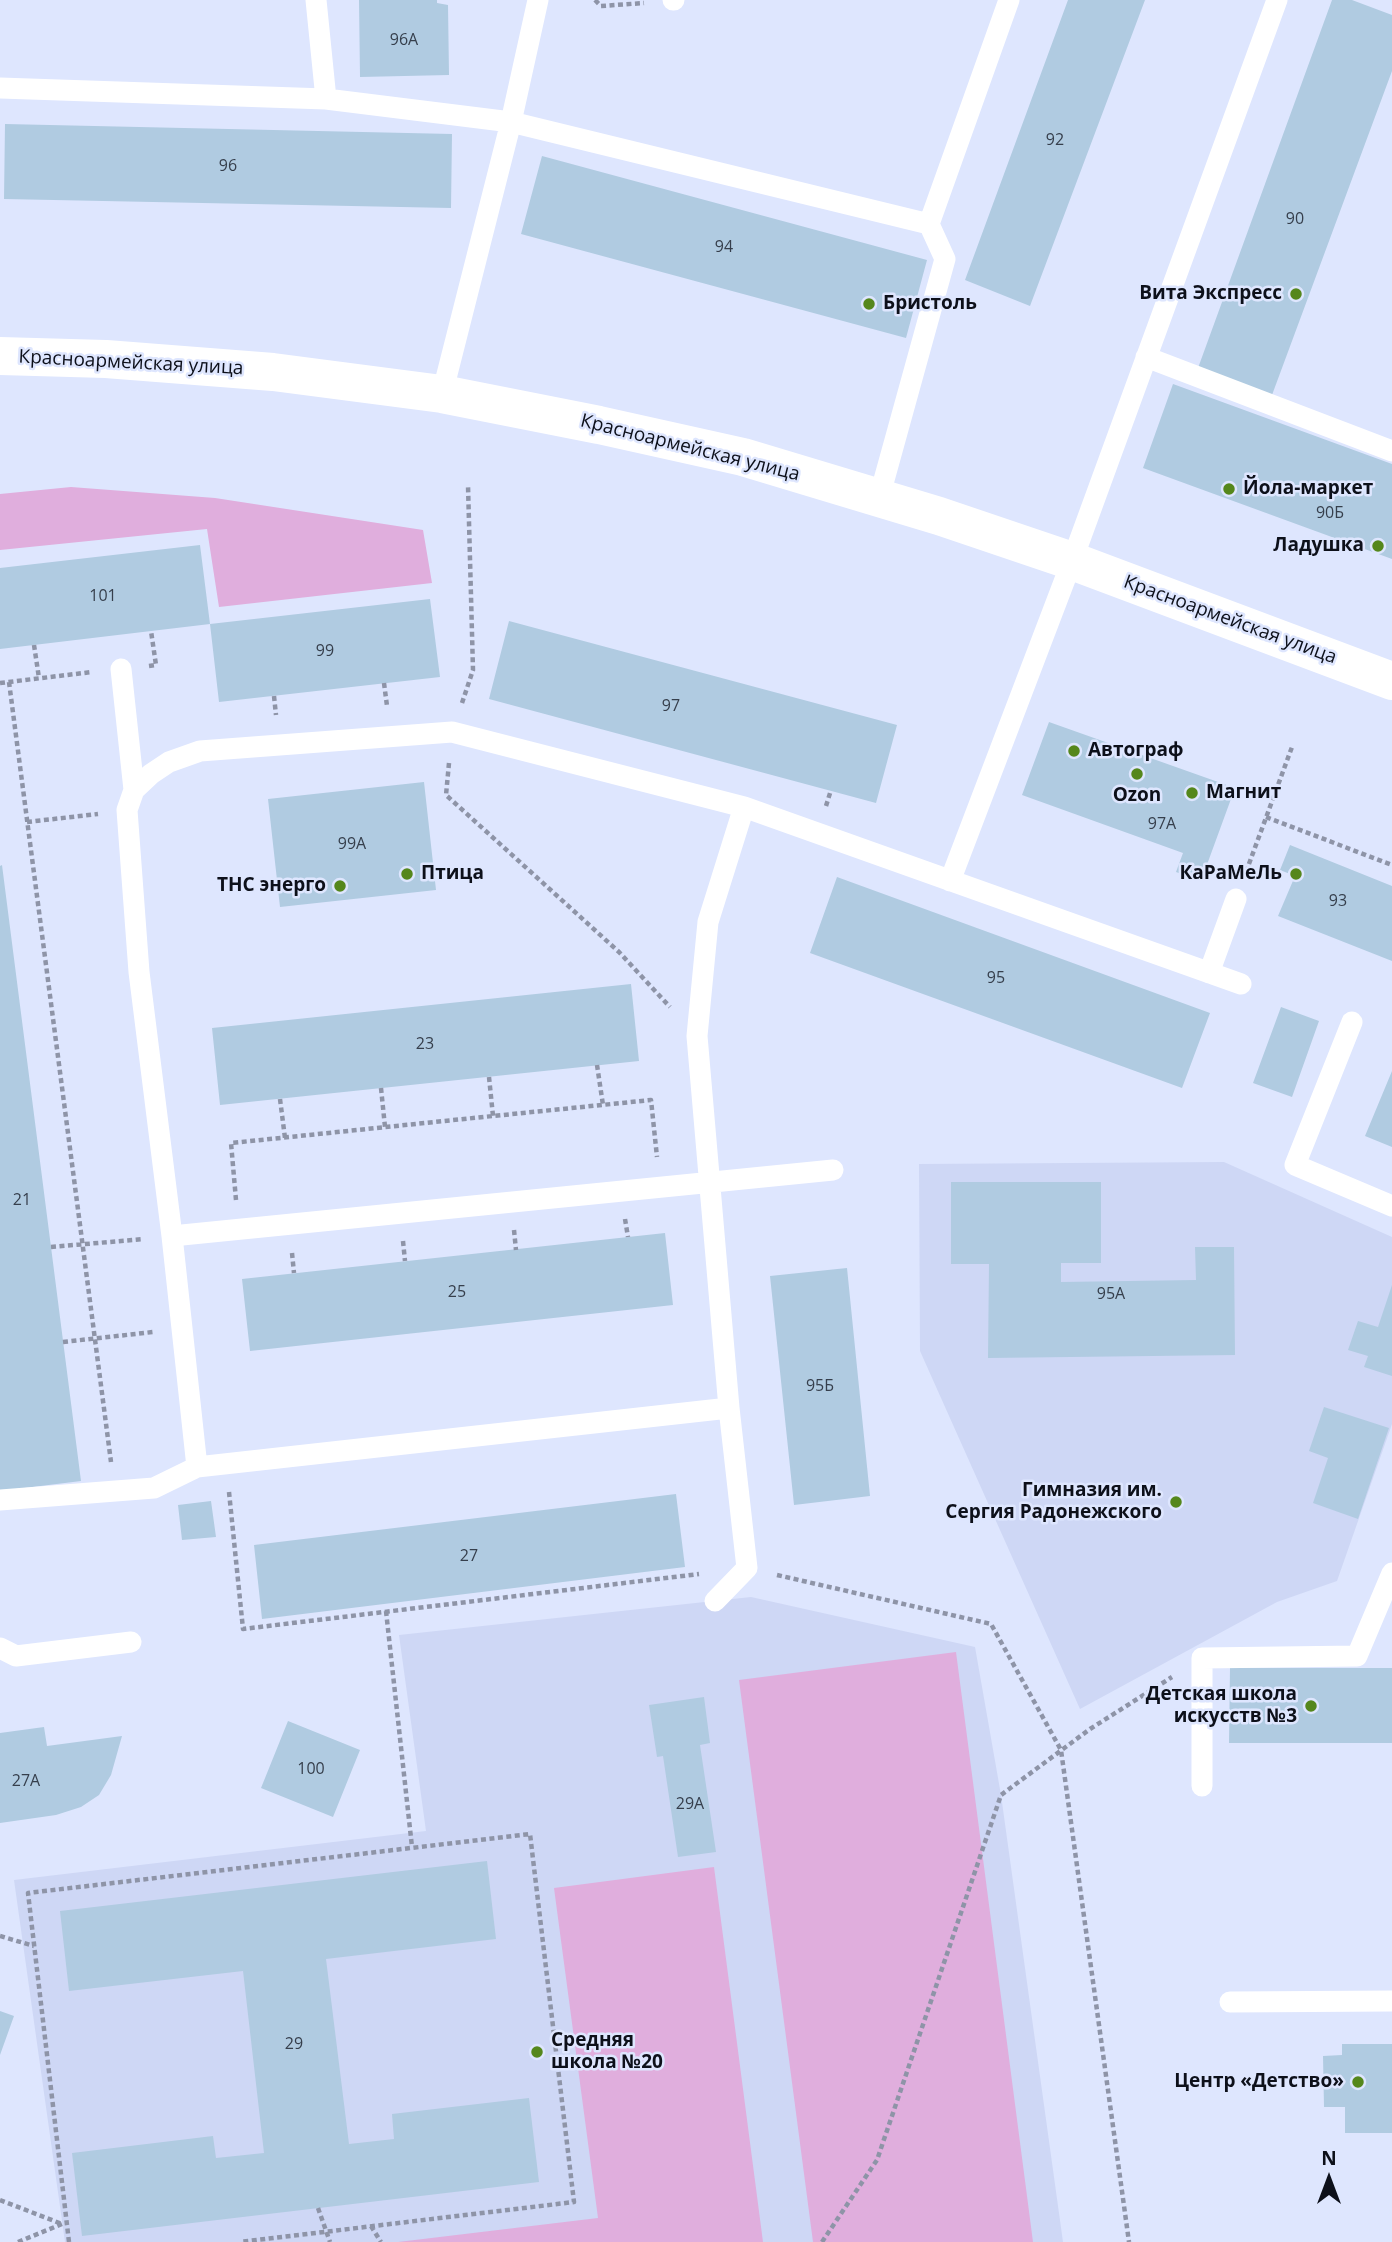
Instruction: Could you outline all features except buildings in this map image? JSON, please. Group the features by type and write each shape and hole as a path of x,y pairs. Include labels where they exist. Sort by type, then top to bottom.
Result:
{"main road":[{"name":"Красноармейская улица","path":"0,356 106,359 273,372 442,394 743,457 939,516 1072,561 1392,681"}],"lane":[{"path":"316,0 326,99"},
{"path":"442,394 511,122 538,0"},
{"path":"879,498 945,259 929,224 1009,0"},
{"path":"950,881 1072,561 1277,0"},
{"path":"0,88 326,99 511,122 929,224"},
{"path":"1146,357 1392,451"},
{"path":"121,669 131,800 139,972 197,1467"},
{"path":"131,800 151,774 169,762 200,751 452,732 744,807 1241,984"},
{"path":"715,1601 747,1568 729,1408 697,1036 708,922 744,807"},
{"path":"1209,973 1236,899"},
{"path":"1352,1022 1295,1165 1392,1206"},
{"path":"172,1236 833,1170"},
{"path":"0,1500 154,1488 197,1467 729,1408"},
{"path":"1202,1786 1202,1658 1357,1656 1392,1573"},
{"path":"0,1648 16,1656 131,1642"},
{"path":"1230,2001 1392,2001"}],"path":[{"path":"595,0 601,6 673,0"},
{"path":"0,683 156,666 151,631"},
{"path":"34,645 39,678"},
{"path":"9,682 115,1491"},
{"path":"1236,899 1292,747"},
{"path":"27,822 131,800"},
{"path":"1266,817 1392,865"},
{"path":"597,1065 603,1105"},
{"path":"489,1077 493,1116"},
{"path":"381,1088 385,1127"},
{"path":"281,1099 285,1138"},
{"path":"239,1229 231,1143 651,1100 660,1187"},
{"path":"51,1247 172,1236"},
{"path":"64,1342 182,1329"},
{"path":"226,1464 243,1629 747,1568 991,1624 1061,1751 1129,2242"},
{"path":"386,1611 412,1847"},
{"path":"822,2242 877,2160 1001,1795 1090,1729 1202,1658"},
{"path":"69,2242 28,1893 530,1834 574,2202 240,2242"},
{"path":"0,1936 34,1946"},
{"path":"0,2200 65,2223"},
{"path":"318,2208 330,2242"},
{"path":"18,2242 65,2223"},
{"path":"371,2226 382,2242"}],"shaded area":[{"path":"71,487 215,498 423,530 432,583 219,607 207,529 0,550 0,494"},
{"name":"Гимназия им. Сергия Радонежского","path":"1224,1162 1392,1237 1392,1424 1337,1581 1277,1602 1080,1709 920,1351 919,1164"},
{"name":"Средняя школа №20","path":"751,1597 975,1647 1001,1795 1063,2242 65,2242 14,1880 426,1831 399,1635"},
{"path":"956,1652 1033,2242 813,2242 739,1680"},
{"path":"714,1867 763,2242 398,2242 598,2218 554,1888"}],"place":[{"name":"Вита Экспресс","path":"1296,294"},
{"name":"Бристоль","path":"869,304"},
{"name":"Йола-маркет","path":"1229,489"},
{"name":"Ладушка","path":"1378,546"},
{"name":"Автограф","path":"1074,751"},
{"name":"Ozon","path":"1137,774"},
{"name":"Магнит","path":"1192,793"},
{"name":"Птица","path":"407,874"},
{"name":"КаРаМеЛь","path":"1296,874"},
{"name":"ТНС энерго","path":"340,886"},
{"name":"Гимназия им. Сергия Радонежского","path":"1176,1502"},
{"name":"Детская школа искусств №3","path":"1311,1706"},
{"name":"Средняя школа №20","path":"537,2052"},
{"name":"Центр «Детство»","path":"1358,2082"}]}
